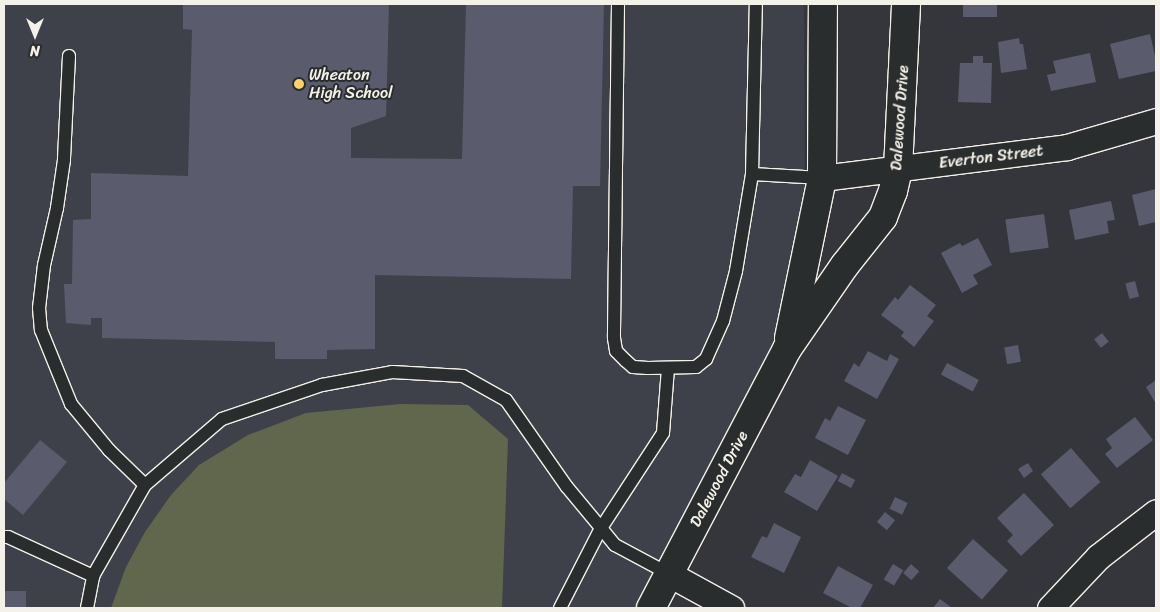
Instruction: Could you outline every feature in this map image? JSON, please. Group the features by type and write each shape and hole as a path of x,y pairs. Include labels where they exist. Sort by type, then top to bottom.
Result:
{"street":[{"name":"Dalewood Drive","path":"787,349 822,178 823,4"},
{"name":"Dalewood Drive","path":"651,608 787,349 845,265 884,217 898,169 906,4"},
{"name":"Everton Street","path":"822,178 1067,147 1156,121"},
{"path":"1050,608 1098,557 1156,512"},
{"path":"669,574 731,608"}],"lane":[{"path":"618,4 616,352 633,366 668,368 696,367 706,359 723,321 736,271 752,174 756,4"},
{"path":"69,56 64,160 57,208 44,265 39,308 41,330 71,404 109,450 146,485"},
{"path":"752,174 822,178"},
{"path":"560,608 602,528 663,433 668,368"},
{"path":"87,608 93,576 146,485 222,419 322,385 392,372 463,376 506,400 567,487 615,545 669,574"},
{"path":"4,537 8,537 93,576"}],"shaded area":[{"path":"4,4 804,4 805,211 776,336 723,443 636,608 4,608"}],"green space":[{"path":"400,404 468,405 508,439 502,608 111,608 126,567 145,532 171,495 199,465 248,435 306,413"}],"building":[{"name":"Wheaton High School","path":"183,4 389,4 386,116 351,128 351,158 462,159 466,4 604,4 600,186 573,186 571,279 375,275 375,349 327,350 327,359 275,359 275,342 102,338 102,318 91,318 91,325 66,323 64,284 72,284 73,220 91,219 91,173 188,176 192,30 183,29"},
{"path":"963,4 997,4 997,17 963,17"},
{"path":"1150,34 1156,60 1156,71 1119,79 1110,44"},
{"path":"1019,38 1020,44 1023,44 1027,69 1001,73 998,42"},
{"path":"1090,53 1096,82 1051,91 1047,75 1056,73 1053,61"},
{"path":"973,56 983,56 983,63 992,63 991,103 958,102 960,63 973,63"},
{"path":"1156,189 1156,222 1139,226 1132,195"},
{"path":"1111,201 1115,220 1107,221 1109,233 1075,240 1069,210"},
{"path":"1044,214 1049,248 1010,253 1005,219"},
{"path":"978,238 992,265 973,275 978,284 962,293 941,253 960,243 962,246"},
{"path":"1135,281 1139,296 1129,299 1125,284"},
{"path":"910,285 936,305 927,316 934,321 914,347 901,336 904,332 881,315 895,297 898,300"},
{"path":"1102,333 1109,342 1101,348 1094,339"},
{"path":"1018,345 1021,362 1007,364 1004,347"},
{"path":"868,351 887,361 890,354 899,359 877,399 844,381 854,363 859,367"},
{"path":"947,363 979,380 973,391 941,374"},
{"path":"1156,380 1156,404 1146,387"},
{"path":"838,406 866,420 848,455 815,438 825,418 830,421"},
{"path":"1135,417 1153,440 1117,468 1105,454 1112,448 1106,439"},
{"path":"40,440 67,462 23,515 4,499 4,483"},
{"path":"1071,448 1101,482 1070,508 1041,474"},
{"path":"810,460 838,476 817,511 784,492 795,474 801,477"},
{"path":"1028,463 1033,471 1024,478 1018,469"},
{"path":"842,473 855,480 851,488 838,481"},
{"path":"1024,493 1054,525 1021,556 1007,541 1013,535 997,518"},
{"path":"895,497 908,503 902,515 890,509"},
{"path":"885,512 895,520 887,530 877,522"},
{"path":"774,523 801,537 784,573 751,557 762,536 767,538"},
{"path":"973,539 1008,570 982,599 947,568"},
{"path":"893,564 903,570 894,586 884,579"},
{"path":"911,564 919,571 911,580 903,573"},
{"path":"838,566 873,585 860,608 852,608 823,593"},
{"path":"4,591 26,591 26,608 4,608"},
{"path":"940,599 952,608 933,608"}],"place":[{"name":"Wheaton High School","path":"299,84"}]}
